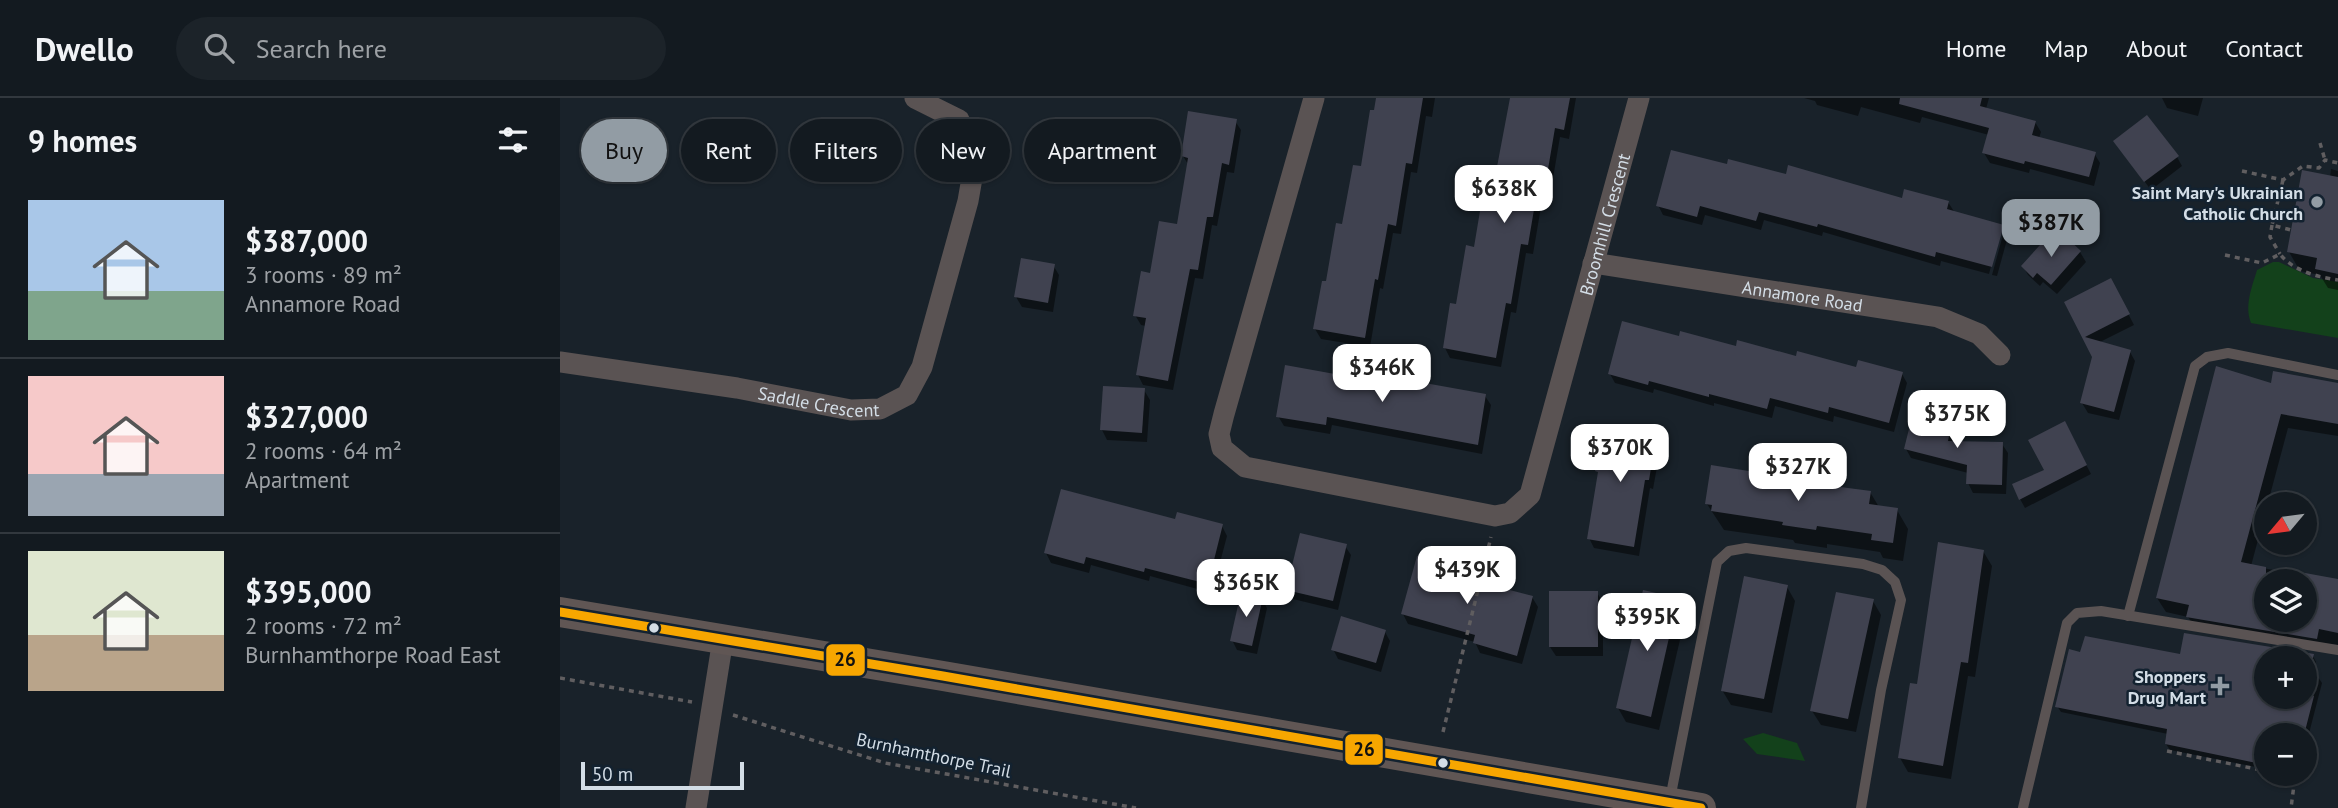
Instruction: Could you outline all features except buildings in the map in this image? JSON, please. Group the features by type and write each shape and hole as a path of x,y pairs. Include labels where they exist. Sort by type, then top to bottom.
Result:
{"main road":[{"path":"560,612 1701,808"}],"street":[{"name":"Saddle Crescent","path":"560,362 737,388 851,410 880,409 907,395 922,367 968,201 976,155 959,120 915,98"},
{"name":"Broomhill Crescent","path":"1314,98 1219,434 1222,448 1245,467 1495,516 1510,513 1530,495 1639,98"},
{"name":"Annamore Road","path":"1593,263 1938,317 1979,334 2000,355"},
{"path":"696,808 723,639"}],"lane":[{"path":"2128,616 2195,366 2207,357 2228,352 2338,375"},
{"path":"1669,802 1717,562 1729,551 1746,548 1863,564 1882,570 1895,582 1901,600 1881,690 1861,808"},
{"path":"2023,808 2067,623 2077,613 2101,611 2338,650"}],"path":[{"path":"2320,143 2325,160"},
{"path":"2325,160 2338,163"},
{"path":"2325,160 2319,168 2303,166 2283,180 2270,237 2285,260 2315,276 2338,280"},
{"path":"2242,171 2283,180"},
{"path":"2272,225 2291,230"},
{"path":"2225,256 2262,263 2280,254"},
{"path":"1443,732 1492,528"},
{"path":"560,678 694,702"},
{"name":"Burnhamthorpe Trail","path":"731,714 885,763 1136,808"},
{"path":"2167,751 2254,769"},
{"path":"2294,786 2292,807 2300,808"}],"green space":[{"path":"2279,262 2313,278 2338,282 2338,338 2251,323 2249,303 2257,270"},
{"path":"1763,733 1797,743 1805,761 1757,754 1743,739"}],"transit line":[{"name":"26","path":"560,612 1701,808"}],"place":[{"name":"Saint Mary's Ukrainian Catholic Church","path":"2317,202"},
{"name":"Shoppers Drug Mart","path":"2220,686"}]}
